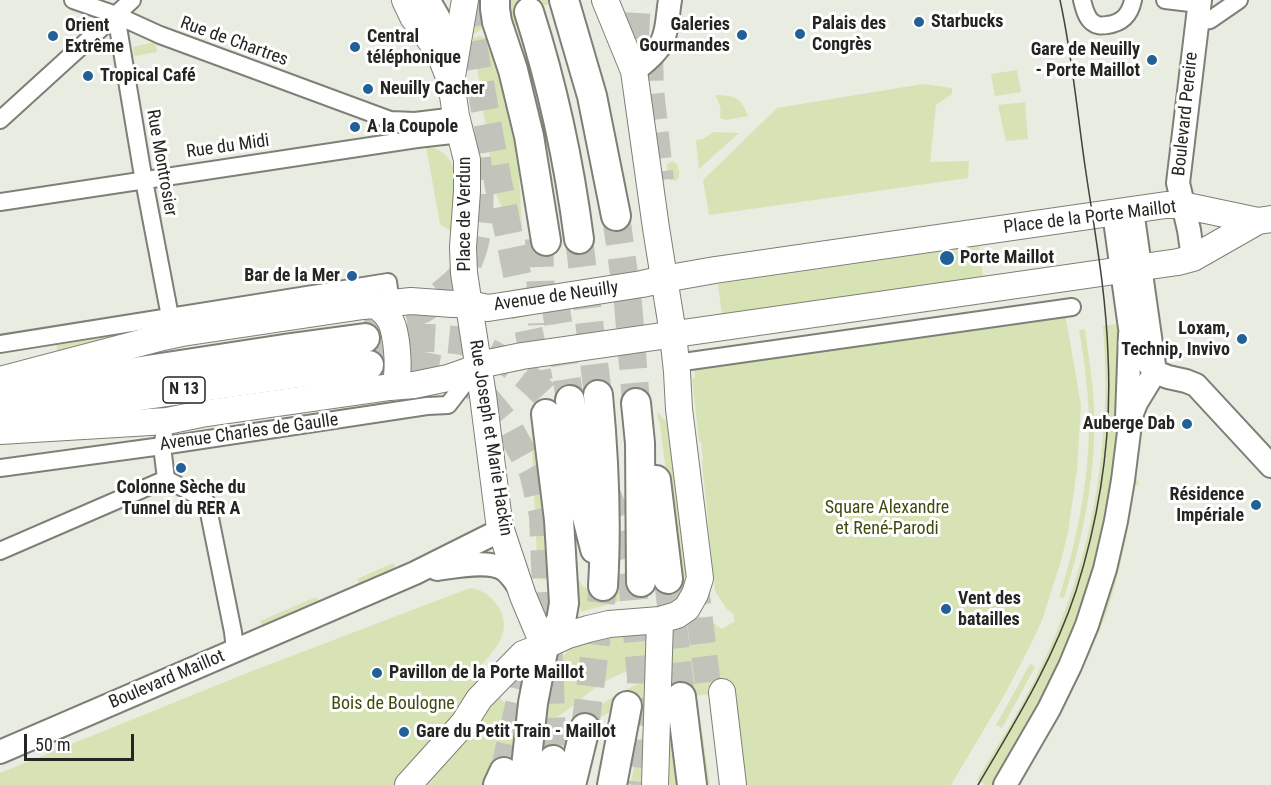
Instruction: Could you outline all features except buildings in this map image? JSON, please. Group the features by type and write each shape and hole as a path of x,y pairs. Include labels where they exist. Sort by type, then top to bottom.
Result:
{"highway":[{"path":"425,0 435,19 439,52"},
{"path":"495,0 497,22 523,108 536,175 542,240"},
{"path":"564,0 592,96 616,216"},
{"path":"529,12 558,112 572,184 579,239"},
{"name":"N 13","path":"0,396 82,380 291,348 379,322"},
{"name":"N 13","path":"0,416 300,373 379,322"},
{"path":"509,780 533,703 544,646 561,621 564,603 559,520 558,407 603,586 606,515 598,395"},
{"path":"636,403 640,443 656,476 655,580"},
{"path":"692,696 692,785"},
{"path":"612,785 627,706"},
{"path":"571,785 585,728"}],"main road":[{"path":"405,0 413,17 439,52 451,82"},
{"path":"451,82 465,0"},
{"path":"408,785 464,723 479,699 523,654 588,629 609,624 660,620 677,615 687,608 700,578 679,409 673,334 634,71 605,0"},
{"name":"Place de Verdun","path":"451,82 468,178 463,254 474,330"},
{"name":"Place de la Porte Maillot","path":"664,279 1166,205 1182,205 1264,220"},
{"name":"Place de la Porte Maillot","path":"673,334 1178,262 1193,258 1264,220"},
{"name":"Avenue de Neuilly","path":"379,322 453,304 469,304 488,308 664,279"},
{"path":"0,380 164,337 176,325 379,322 384,310 393,325 396,351 398,378 390,387"},
{"name":"Rue Joseph et Marie Hackin","path":"474,330 501,530 523,596 544,646"},
{"path":"479,365 522,356 673,334"},
{"name":"Avenue Charles de Gaulle","path":"0,431 164,433 201,414 423,383 448,378 479,365"},
{"path":"660,620 733,785"},
{"path":"655,785 692,696"},
{"path":"692,696 719,785"}],"street":[{"name":"Rue de Chartres","path":"74,0 116,15 160,35 374,115 398,121 459,125"},
{"path":"0,120 132,0"},
{"path":"634,71 655,53 662,43 670,0"},
{"path":"1082,0 1090,21 1102,26 1123,20 1130,12 1133,0"},
{"path":"1165,0 1198,9 1210,20 1239,0"},
{"name":"Boulevard Pereire","path":"1193,258 1178,183 1198,9"},
{"name":"Rue Montrosier","path":"116,15 144,180 176,325"},
{"path":"398,121 402,141"},
{"name":"Rue du Midi","path":"0,202 402,141 459,125"},
{"path":"1013,781 1074,657 1090,617 1112,540 1122,489 1131,416 1136,403 1155,372 1132,269 1123,211"},
{"path":"1127,450 1132,269"},
{"path":"676,363 1072,307"},
{"path":"0,344 176,325"},
{"path":"1130,328 1138,351 1155,372 1196,385 1271,466"},
{"name":"Avenue Charles de Gaulle","path":"0,468 164,433 448,405 479,365"},
{"path":"164,433 166,479"},
{"path":"0,551 166,479"},
{"path":"166,479 207,503 236,650"},
{"path":"415,573 501,530"},
{"path":"415,573 462,566 495,566 506,571 517,583 523,596"},
{"name":"Boulevard Maillot","path":"0,752 415,573"}],"green space":[{"path":"474,0 482,0 485,20 482,28 473,34 472,30"},
{"path":"508,0 563,0 528,12 522,16 516,28 513,29 509,17"},
{"path":"480,36 488,37 504,90 518,154 522,230 505,212 495,190 473,40"},
{"path":"155,42 157,52 134,56 133,47"},
{"path":"1017,70 1021,92 995,96 991,74"},
{"path":"923,84 952,88 952,94 936,105 930,162 969,161 968,178 709,215 703,180 777,108"},
{"path":"715,95 736,98 748,116 726,120 720,118 720,106"},
{"path":"1025,102 1028,139 1006,141 998,105"},
{"path":"714,132 739,133 699,169 696,140 703,139"},
{"path":"426,146 439,150 454,168 456,193 453,232 440,224"},
{"path":"672,161 677,164 679,171 679,177 675,181 670,180 667,174 667,164"},
{"path":"979,246 983,277 722,315 718,284"},
{"name":"Square Alexandre et René-Parodi","path":"1065,313 1081,405 1077,470 1068,532 1061,561 1042,620 1030,646 1005,694 951,785 741,785 730,692 667,699 672,640 683,625 696,615 722,629 735,621 733,614 726,608 715,591 701,442 699,441 692,379 695,377 694,366"},
{"path":"1123,323 1122,422 1108,524 1069,651 997,785 986,785 977,780 1036,677 1074,585 1091,521 1101,455 1105,398 1103,326"},
{"path":"161,326 58,358 56,341"},
{"path":"1085,329 1092,378 1093,455 1083,528 1064,598 1059,597 1077,531 1085,485 1089,439 1086,373 1079,330"},
{"path":"658,412 670,430 689,571 681,584 581,612 576,573 583,586 597,591 664,584 678,571"},
{"path":"535,424 551,580 538,579 531,429"},
{"path":"1131,477 1137,479 1139,485 1135,484 1124,548 1107,611 1076,683 1038,752 1034,750"},
{"path":"393,563 395,567 359,583 357,579"},
{"name":"Bois de Boulogne","path":"470,588 489,596 502,615 503,633 499,642 473,673 511,709 519,705 514,777 486,785 0,785 0,773 247,673"},
{"path":"316,597 318,600 262,625 260,621"},
{"path":"643,632 648,634 649,663 602,683 564,712 539,723 546,681 557,662 569,650 587,640"},
{"path":"1030,664 1035,667 1002,728 996,725"},
{"path":"648,680 647,702 620,708 595,720 574,737 538,778 542,739 564,730 620,692"},
{"path":"697,698 710,785 704,785 694,699"},
{"path":"667,703 681,785 630,785 648,707"}],"tunnel":[{"path":"465,0 498,182 539,381"},
{"path":"637,78 638,0"},
{"path":"650,55 651,90 661,180"},
{"path":"364,320 401,316 423,309 461,276 468,263 477,234 479,219 477,158"},
{"path":"616,216 628,303 636,403"},
{"path":"539,239 542,325"},
{"path":"579,239 598,395"},
{"path":"554,296 570,400"},
{"path":"365,338 438,338 474,345 505,361 528,378 557,408 575,432"},
{"path":"369,365 413,364 449,371 478,389 506,423 533,472 543,515 553,760"},
{"path":"606,492 617,519 633,588 641,678 636,785"},
{"path":"668,579 681,697"},
{"path":"695,579 709,694"},
{"path":"585,728 603,586"},
{"path":"504,772 527,670"}],"tram line":[{"path":"978,785 1045,667 1067,617 1092,533 1103,474 1109,385 1105,307 1071,62 1060,0"}],"place":[{"name":"Starbucks","path":"919,22"},
{"name":"Palais des Congrès","path":"800,34"},
{"name":"Galeries Gourmandes","path":"742,35"},
{"name":"Orient Extrême","path":"53,36"},
{"name":"Central téléphonique","path":"355,47"},
{"name":"Gare de Neuilly - Porte Maillot","path":"1152,60"},
{"name":"Tropical Café","path":"88,76"},
{"name":"Neuilly Cacher","path":"368,89"},
{"name":"A la Coupole","path":"355,127"},
{"name":"Porte Maillot","path":"947,258"},
{"name":"Bar de la Mer","path":"352,276"},
{"name":"Loxam, Technip, Invivo","path":"1242,339"},
{"name":"Auberge Dab","path":"1187,424"},
{"name":"Colonne Sèche du Tunnel du RER A","path":"181,468"},
{"name":"Résidence Impériale","path":"1256,505"},
{"name":"Vent des batailles","path":"946,609"},
{"name":"Pavillon de la Porte Maillot","path":"377,673"},
{"name":"Gare du Petit Train - Maillot","path":"404,732"}]}
